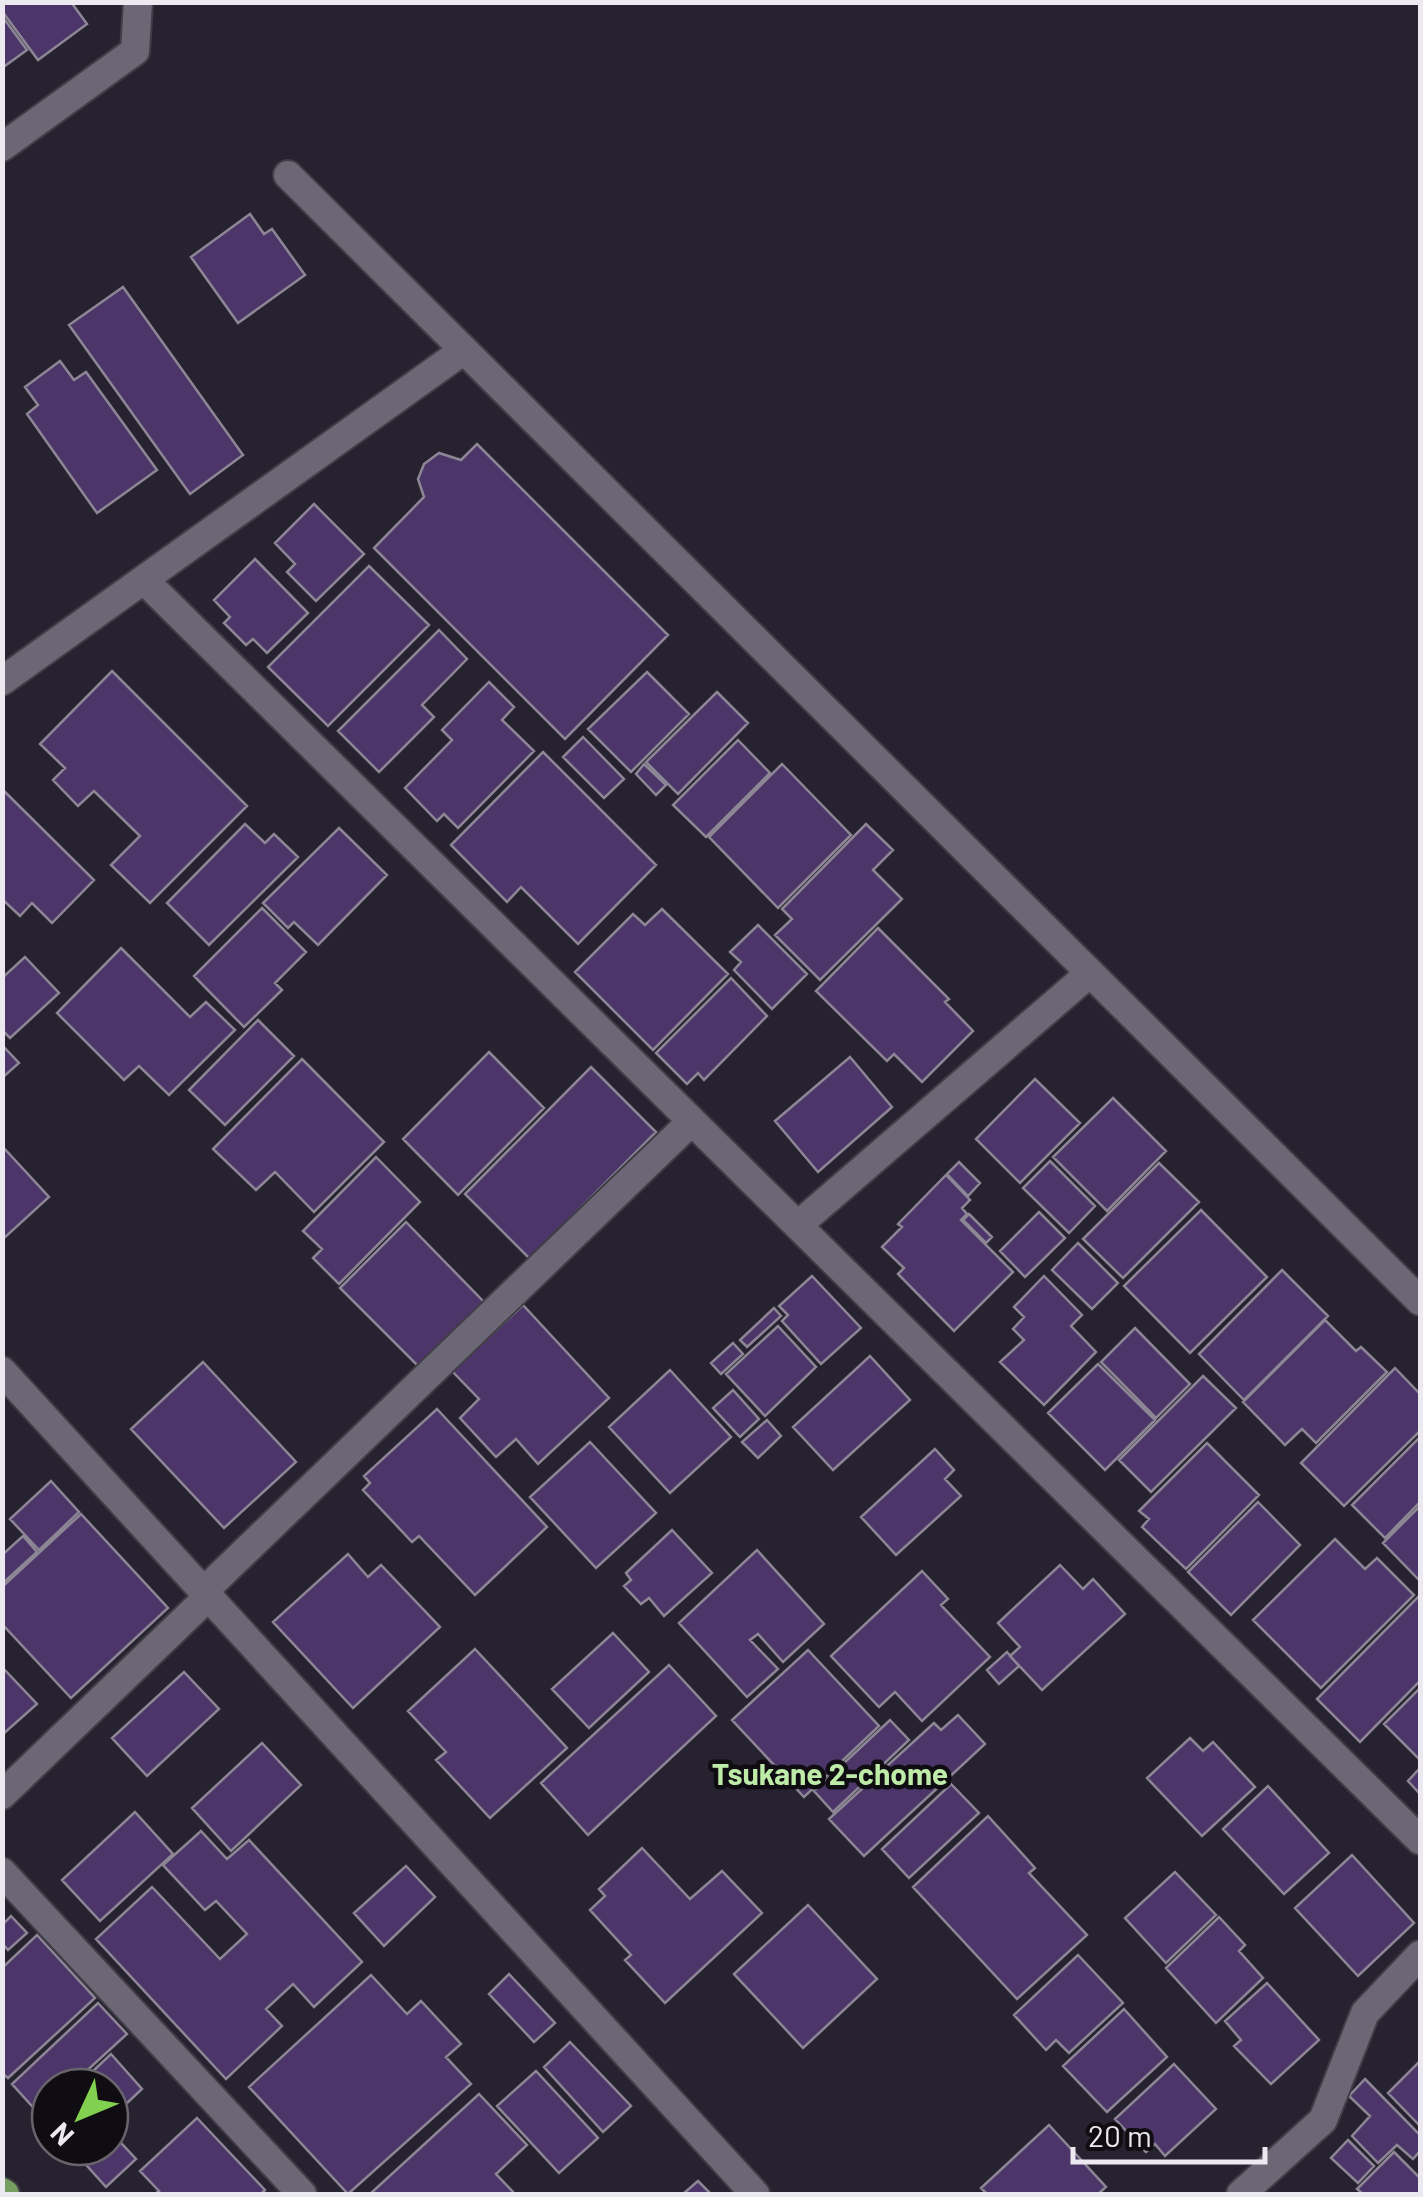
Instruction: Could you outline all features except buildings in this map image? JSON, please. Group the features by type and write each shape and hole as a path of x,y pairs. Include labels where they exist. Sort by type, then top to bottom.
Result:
{"street":[{"path":"2,147 135,51 138,2"},
{"path":"288,176 1420,1302"},
{"path":"2,681 464,350"},
{"path":"144,580 1420,1840"},
{"path":"798,1225 1090,973"},
{"path":"2,1795 692,1121"},
{"path":"2,1372 755,2194"},
{"path":"2,1872 302,2194"},
{"path":"1241,2194 1323,2120 1365,2013 1420,1956"}],"district":[{"name":"Tsukane 2-chome","path":"830,1773"}]}
